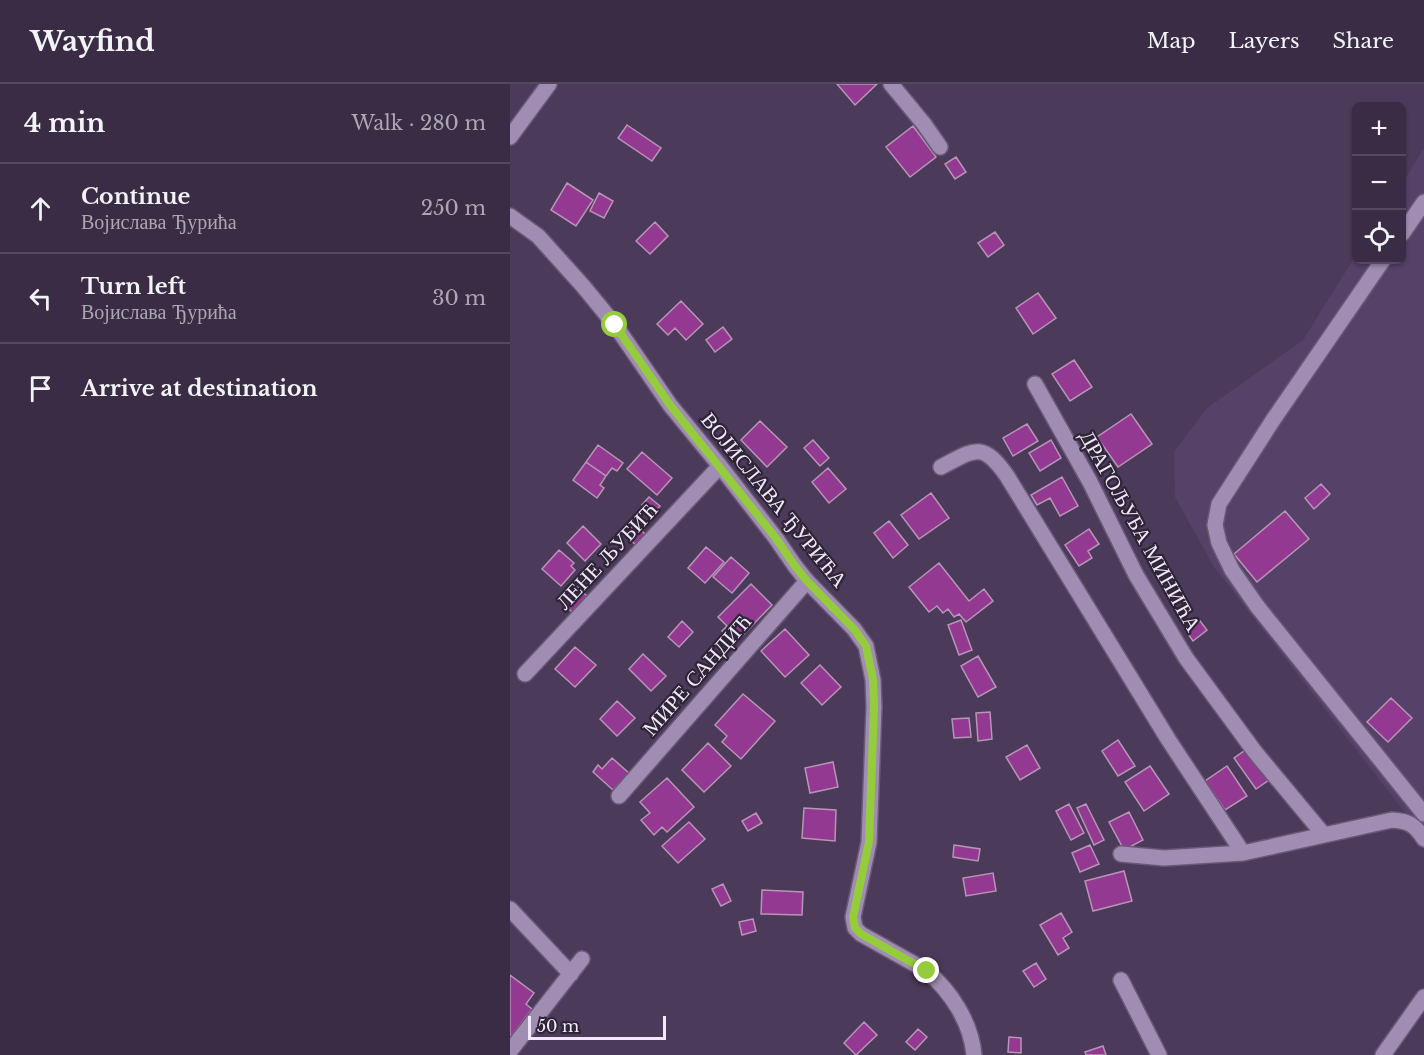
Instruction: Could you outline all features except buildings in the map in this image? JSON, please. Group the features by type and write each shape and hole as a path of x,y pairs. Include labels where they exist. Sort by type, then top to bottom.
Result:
{"street":[{"path":"510,137 549,84"},
{"path":"891,84 940,147"},
{"path":"1406,227 1424,202"},
{"name":"ВОЈИСЛАВА ЂУРИЋА","path":"510,216 538,236 583,286 615,325 670,405 720,466 807,581 833,606 866,646 873,680 874,707 869,842 853,917 855,928 861,934 927,971 945,988 966,1022 971,1034 974,1055"},
{"path":"1380,264 1273,420 1219,504 1215,525 1219,543 1232,570 1257,606 1424,814"},
{"name":"ДРАГОЉУБА МИНИЋА","path":"1035,384 1090,482 1136,575 1186,658 1255,752 1324,835"},
{"path":"941,467 972,451 984,453 996,461 1167,739 1243,853"},
{"name":"ЛЕНЕ ЉУБИЋ","path":"525,674 720,466"},
{"name":"МИРЕ САНДИЋ","path":"619,796 807,581"},
{"path":"1121,854 1164,858 1243,853 1392,820 1404,820 1417,829 1424,839"},
{"path":"510,909 571,974"},
{"path":"510,1051 582,959"},
{"path":"1121,980 1159,1055"},
{"path":"1383,1055 1424,997"}],"shaded area":[{"path":"1424,148 1424,837 1214,567 1175,497 1174,452 1207,408 1303,340 1352,261 1352,264 1406,264 1406,177"}],"route":[{"path":"615,325 670,405 720,466 795,566 854,629 866,646 873,680 874,707 869,842 853,917 855,928 861,934 927,971"}]}
